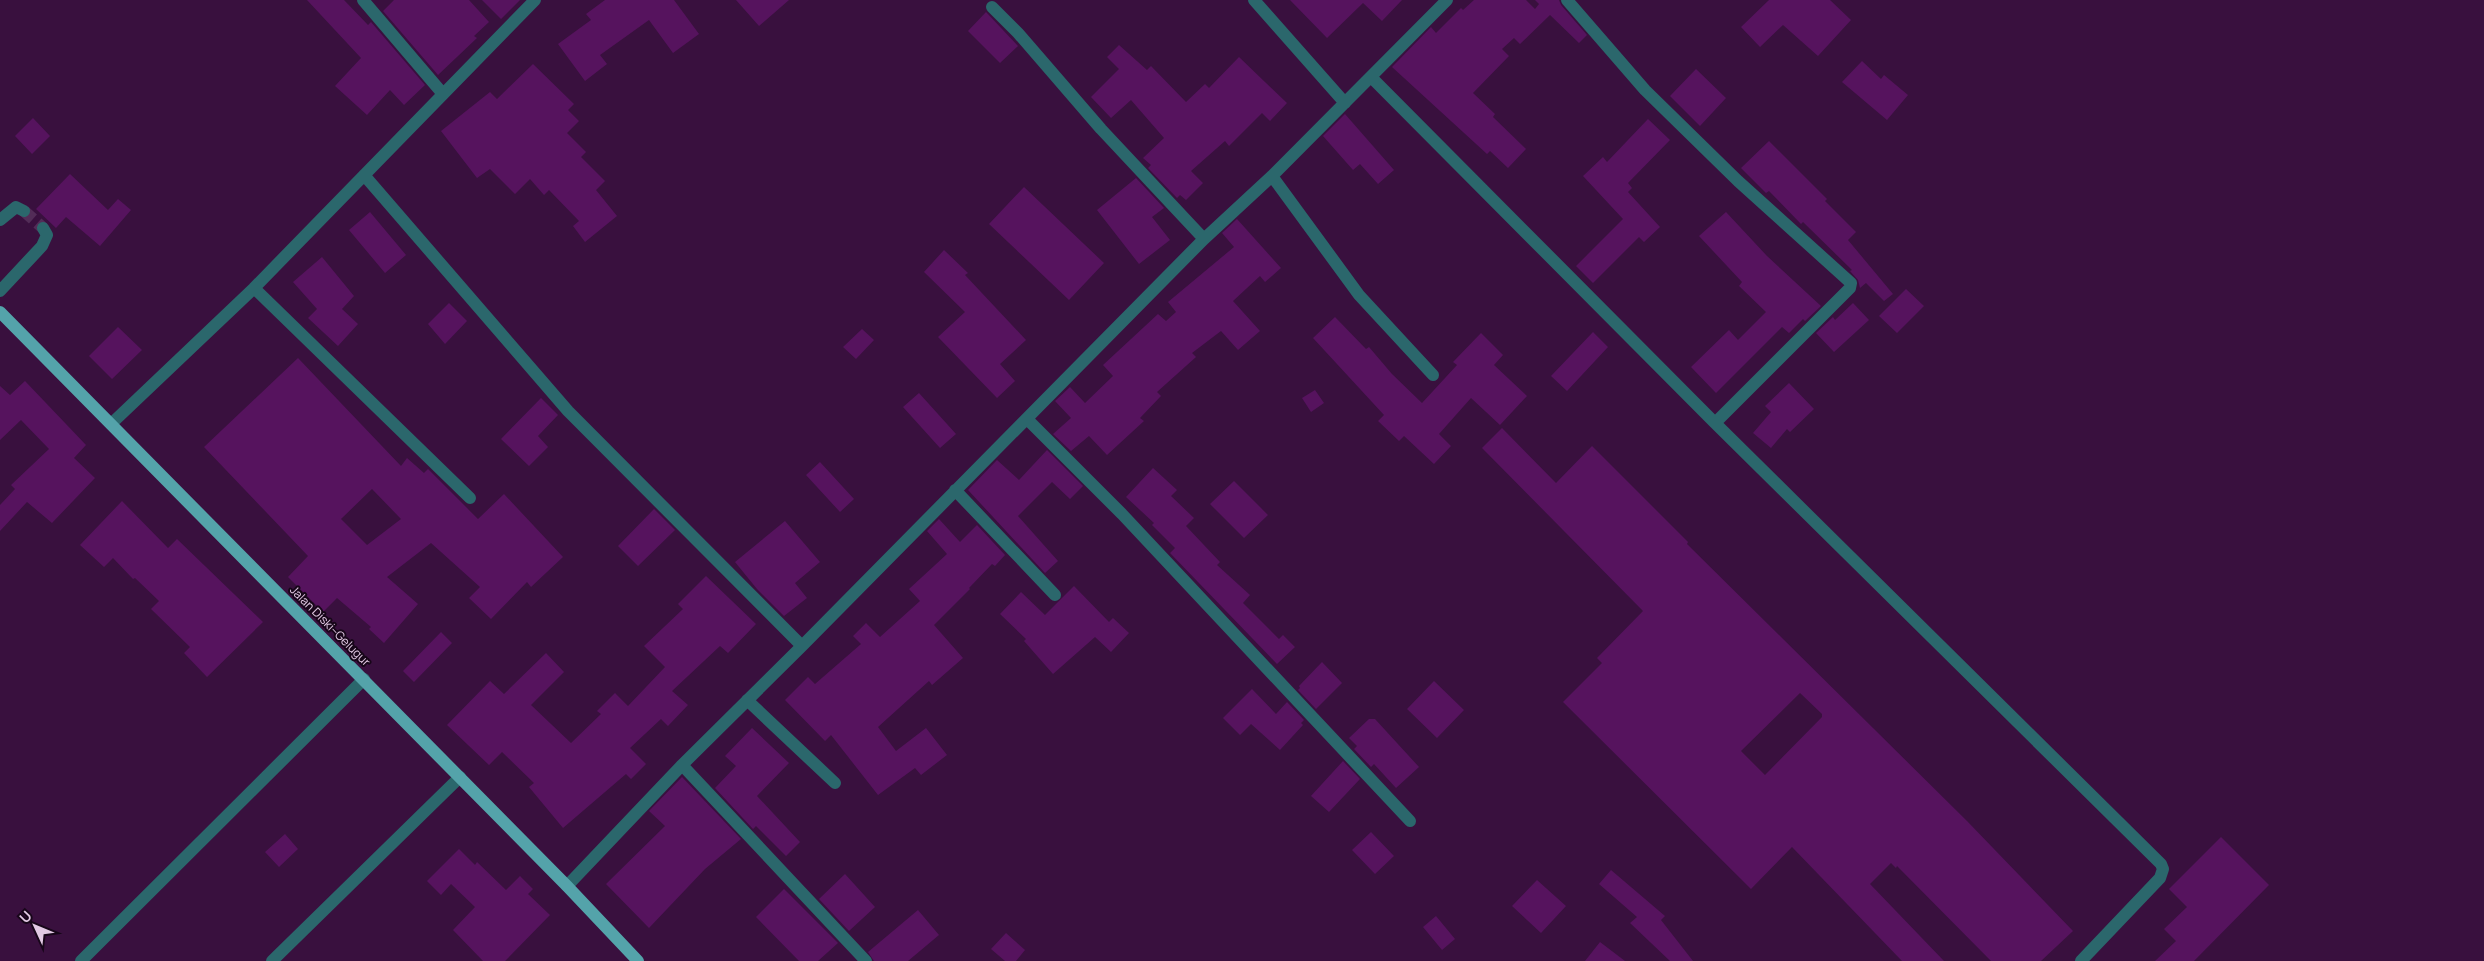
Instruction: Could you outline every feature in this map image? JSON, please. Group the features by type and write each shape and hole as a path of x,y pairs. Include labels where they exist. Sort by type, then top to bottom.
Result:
{"main road":[{"name":"Jalan Diski–Gelugur","path":"0,312 364,679 638,961"}],"street":[{"path":"363,0 443,94"},
{"path":"1254,0 1345,103"},
{"path":"567,886 682,765 1204,239 1272,176 1447,0"},
{"path":"1567,0 1645,90 1738,181 1851,283 1850,288 1715,423"},
{"path":"111,424 254,288 531,1"},
{"path":"992,7 1018,33 1101,129 1204,239"},
{"path":"1371,77 1715,423 2161,864 2163,868 2160,878 2081,961"},
{"path":"364,175 568,411 802,646"},
{"path":"1272,176 1359,295 1433,374"},
{"path":"0,220 16,207 24,211"},
{"path":"0,291 42,246 47,234 43,228"},
{"path":"254,288 470,498"},
{"path":"1027,419 1122,514 1410,821"},
{"path":"955,490 1055,596"},
{"path":"81,961 364,679"},
{"path":"748,700 835,783"},
{"path":"682,765 866,961"},
{"path":"272,961 460,777"}],"building":[{"path":"307,0 344,0 368,25 371,22 425,85 404,105 390,90 367,115 335,86 361,58"},
{"path":"394,0 469,0 489,22 474,36 477,38 438,75 383,11"},
{"path":"482,0 520,0 501,19"},
{"path":"605,0 674,0 699,34 673,53 649,20 600,55 607,64 585,81 558,44 591,20 586,14"},
{"path":"736,0 789,0 759,26"},
{"path":"1290,0 1402,0 1382,21 1363,3 1327,38"},
{"path":"1474,0 1526,0 1535,9 1539,4 1535,0 1559,0 1561,5 1587,35 1579,43 1550,15 1520,44 1514,38 1502,49 1509,56 1473,93 1495,114 1493,117 1526,149 1508,168 1490,151 1487,154 1392,67 1431,27 1436,33 1461,8 1463,10"},
{"path":"1769,0 1830,0 1851,20 1818,56 1783,25 1760,47 1741,27"},
{"path":"986,12 1018,46 1000,63 968,31"},
{"path":"1119,45 1147,70 1151,66 1186,102 1205,84 1209,88 1239,57 1287,103 1270,121 1262,113 1229,146 1225,141 1191,171 1203,183 1186,200 1180,195 1177,198 1148,168 1151,165 1143,158 1164,138 1131,100 1111,118 1091,97 1119,69 1107,57"},
{"path":"1862,61 1881,79 1884,75 1908,95 1887,120 1842,82"},
{"path":"533,64 574,104 568,110 579,121 567,133 586,152 581,157 605,181 596,190 617,216 585,242 573,226 579,221 549,190 544,195 530,179 515,194 490,169 477,178 441,131 490,92 497,99"},
{"path":"1696,69 1726,98 1700,126 1670,96"},
{"path":"1345,114 1394,170 1378,184 1360,164 1353,170 1323,136"},
{"path":"33,118 50,136 32,154 15,136"},
{"path":"1648,119 1670,140 1628,183 1632,188 1628,192 1660,227 1644,242 1639,237 1593,283 1576,266 1623,219 1583,176 1603,157 1607,162"},
{"path":"1769,141 1827,199 1825,201 1856,232 1848,240 1893,294 1884,301 1866,283 1860,288 1858,280 1850,271 1852,270 1803,222 1801,224 1769,191 1766,193 1741,168"},
{"path":"70,174 108,210 118,199 131,210 100,246 66,217 56,228 36,209"},
{"path":"1136,178 1164,208 1152,217 1170,240 1139,264 1097,210"},
{"path":"1024,187 1104,263 1069,300 989,224"},
{"path":"370,212 406,255 385,273 349,230"},
{"path":"1726,212 1767,256 1821,306 1805,321 1803,319 1789,333 1782,327 1716,393 1691,367 1729,330 1738,340 1766,312 1739,286 1742,282 1699,236"},
{"path":"1237,219 1281,268 1265,282 1260,276 1233,301 1260,331 1238,350 1221,331 1192,353 1196,357 1157,392 1161,396 1140,418 1144,421 1107,455 1089,436 1071,451 1053,434 1071,418 1055,401 1070,387 1085,403 1113,376 1103,365 1158,314 1166,321 1176,312 1168,302 1234,247 1222,233"},
{"path":"944,250 968,273 965,275 1026,340 1000,364 1015,381 997,398 938,337 965,312 924,272"},
{"path":"322,257 354,296 342,309 358,324 338,346 308,318 317,309 293,282"},
{"path":"1906,289 1924,306 1897,333 1879,316"},
{"path":"449,303 467,321 445,344 428,324"},
{"path":"1853,303 1869,320 1834,352 1816,333 1833,317 1835,320"},
{"path":"1335,317 1366,349 1369,347 1392,374 1422,403 1457,365 1453,362 1481,333 1503,355 1494,365 1527,396 1500,425 1471,398 1439,434 1451,446 1434,464 1404,436 1399,441 1378,421 1384,415 1313,338"},
{"path":"118,327 142,350 112,379 89,356"},
{"path":"862,329 874,340 856,359 843,347"},
{"path":"1593,332 1608,347 1567,391 1551,376"},
{"path":"298,358 401,466 407,458 424,473 428,469 478,519 504,494 563,557 531,587 527,582 491,619 469,598 480,587 431,543 387,577 418,604 384,643 369,629 371,627 337,598 323,612 288,577 308,556 204,447","holes":["372,489 401,519 367,545 341,519"]},
{"path":"25,381 86,445 74,458 95,478 52,523 27,502 0,531 0,505 15,489 11,485 49,449 21,420 0,440 0,386 10,395"},
{"path":"1789,383 1814,409 1790,432 1787,429 1771,448 1753,433 1771,412 1765,406"},
{"path":"1315,390 1324,403 1311,412 1302,398"},
{"path":"919,393 956,434 940,448 903,407"},
{"path":"541,398 558,415 538,436 548,447 529,466 501,439"},
{"path":"1502,428 1556,483 1592,446 1688,542 1687,544 1967,821 2073,931 2041,961 1991,961 1897,866 1896,868 1891,863 1870,884 1944,961 1902,961 1792,847 1751,889 1563,702 1602,663 1597,658 1643,611 1482,448","holes":["1800,693 1822,714 1822,717 1765,775 1741,751"]},
{"path":"1047,450 1083,486 1070,499 1052,482 1018,516 1058,561 1045,573 968,490 997,460 1019,480"},
{"path":"820,462 854,499 840,512 806,475"},
{"path":"1153,468 1177,490 1171,496 1194,518 1186,526 1220,562 1217,565 1250,595 1243,603 1279,639 1283,635 1295,647 1277,664 1170,553 1175,548 1152,525 1154,523 1126,497"},
{"path":"1234,481 1268,515 1244,538 1210,504"},
{"path":"122,501 168,548 177,539 263,622 207,677 184,653 190,647 151,609 159,601 135,578 133,579 113,558 104,567 80,545"},
{"path":"654,509 675,530 638,566 618,546"},
{"path":"939,519 960,542 977,525 1005,555 995,566 992,564 934,625 963,658 932,685 929,681 878,727 896,751 926,728 947,755 921,775 915,768 878,795 831,735 825,741 785,700 808,677 815,684 861,644 853,636 866,623 880,637 920,601 909,589 947,554 927,531"},
{"path":"785,521 820,562 795,583 807,598 784,616 757,589 735,562"},
{"path":"706,576 756,624 728,653 720,646 672,691 688,705 668,726 661,719 630,748 646,764 631,779 626,774 563,828 529,787 534,783 502,752 489,765 447,725 490,681 504,694 546,653 564,672 531,705 571,743 601,714 597,711 615,693 628,706 665,667 644,646 683,609 678,604"},
{"path":"1074,586 1109,622 1113,618 1129,633 1111,652 1095,637 1053,674 1024,641 1026,639 1000,614 1021,592 1045,615"},
{"path":"441,632 452,643 414,682 403,671"},
{"path":"1322,662 1342,683 1316,709 1298,690 1299,686"},
{"path":"1434,681 1464,710 1437,738 1407,709"},
{"path":"1252,689 1276,714 1287,702 1304,720 1301,723 1303,725 1280,750 1251,724 1240,735 1223,718"},
{"path":"1369,719 1375,719 1419,767 1396,788 1374,764 1371,767 1354,749 1357,746 1349,738"},
{"path":"752,728 789,763 757,796 800,842 786,856 756,826 753,829 715,788 736,766 725,756"},
{"path":"1343,761 1360,779 1329,812 1311,796"},
{"path":"682,777 741,839 705,869 649,928 606,884 665,826 649,811"},
{"path":"1371,832 1394,856 1375,874 1352,850"},
{"path":"285,834 298,849 279,867 265,852"},
{"path":"2221,837 2269,885 2194,961 2155,961 2176,941 2164,929 2187,907 2169,889"},
{"path":"459,849 475,865 477,862 506,890 520,876 533,889 528,894 550,915 505,961 483,961 453,930 475,907 451,884 441,895 427,881"},
{"path":"1611,870 1665,916 1661,920 1693,961 1670,961 1630,923 1637,917 1599,884"},
{"path":"845,874 875,907 849,931 819,899"},
{"path":"1537,880 1566,906 1541,933 1512,906"},
{"path":"784,889 838,943 818,961 799,961 756,917"},
{"path":"918,910 939,935 908,961 874,961 868,952"},
{"path":"1436,916 1455,939 1442,950 1423,927"},
{"path":"1006,933 1025,950 1016,961 1005,961 991,949"},
{"path":"1600,942 1625,961 1585,961"}],"tunnel":[{"path":"24,211 43,228"}]}
